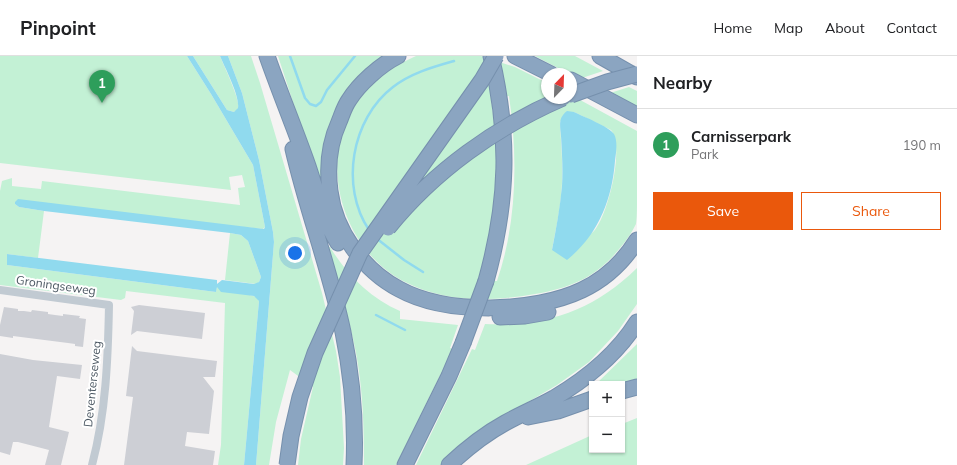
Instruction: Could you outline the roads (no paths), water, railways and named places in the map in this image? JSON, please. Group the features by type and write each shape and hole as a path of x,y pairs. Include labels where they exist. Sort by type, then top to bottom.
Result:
{"highway":[{"path":"267,56 308,166 326,221 345,254 366,278 386,293 406,303 425,309 472,317 525,316 573,305 594,295 622,272 637,256"},
{"path":"398,56 391,59 369,76 349,100 334,132 330,156 329,178 332,203 340,225 351,246 384,280 409,294 428,300 450,304 493,308 531,304 565,297 592,284 612,269 630,250 637,240"},
{"path":"405,465 449,376 463,343 486,281 497,238 504,190 504,139 499,98 491,56"},
{"path":"287,465 291,436 300,397 314,353 360,253 482,80 496,56"},
{"path":"515,56 541,69"},
{"path":"528,56 550,68"},
{"path":"600,56 637,75"},
{"path":"577,86 607,82 637,75"},
{"path":"577,87 637,115"},
{"path":"281,95 299,174 317,234 342,330 352,387 354,414 354,465"},
{"path":"340,297 360,265 397,217 419,194 472,149 510,124 550,104"},
{"path":"449,465 476,442 506,422 554,398 583,378 612,353 637,322"},
{"path":"625,390 637,387"},
{"path":"506,422 558,411 589,400"}],"street":[{"name":"Groningseweg","path":"0,290 109,305"},
{"name":"Deventerseweg","path":"92,465 103,410 107,367 109,305"}],"water":[{"path":"187,56 193,56 227,110 234,112 238,108 237,96 220,56 228,56 242,93 259,160 273,232 274,242 256,465 244,465 259,301 254,296 221,292 217,287 216,292 7,265 7,254 217,280 217,284 222,280 254,284 259,282 261,277 248,241 241,235 44,211 19,207 15,204 18,199 264,229 265,227 253,165"},
{"path":"567,111 574,112 602,125 611,131 616,140 616,147 611,189 602,216 587,239 567,260 552,250 562,186 560,122 562,116"}],"waterway":[{"path":"290,56 305,98 310,104 316,106 321,102 327,90 355,56"},
{"path":"369,230 360,213 355,194 353,174 354,154 359,135 367,117 379,101 400,82 422,71 454,61"},
{"path":"376,238 404,260 423,272"},
{"path":"376,315 405,330"}],"place":[{"name":"Carnisserpark","path":"102,103"}]}
